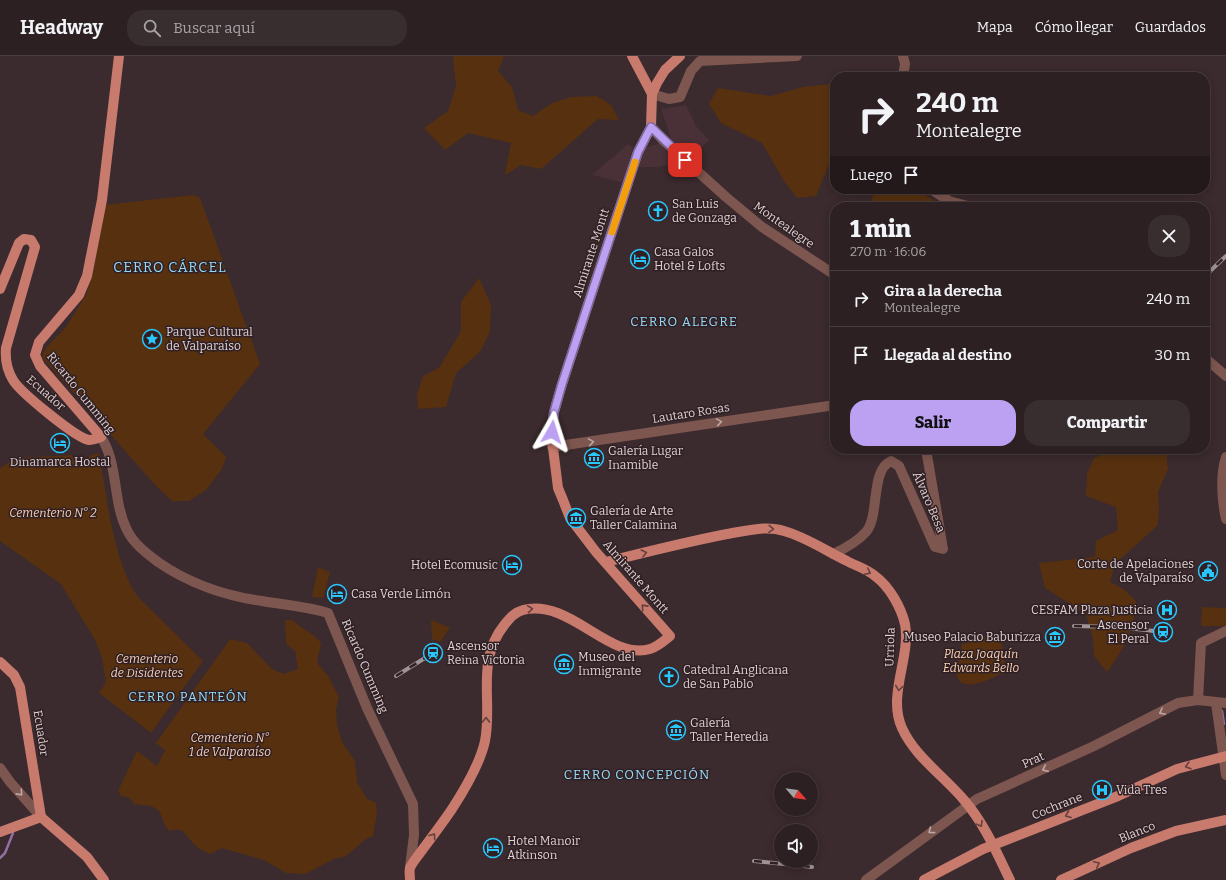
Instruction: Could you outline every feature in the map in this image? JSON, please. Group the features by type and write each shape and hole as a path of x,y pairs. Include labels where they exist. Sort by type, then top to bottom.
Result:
{"main road":[{"name":"Ricardo Cumming","path":"101,437 40,366 35,355 39,342 79,295 87,276 102,200 119,56"},
{"path":"632,56 652,94"},
{"path":"652,94 665,70 680,56"},
{"name":"Almirante Montt","path":"410,867 453,807 476,766 484,741 486,729 487,663 491,647 497,636 513,615 522,610 533,608 562,614 615,644 631,649 649,649 670,636 570,518 558,488 552,447 554,412 562,384 638,152 651,127 652,94"},
{"name":"Ecuador","path":"0,289 19,243 24,239 31,240 35,248 6,348 6,361 10,374 23,393 72,431 89,440 101,437"},
{"name":"Urriola","path":"606,562 693,541 757,529 784,530 874,574 884,583 898,605 905,624 904,658 899,687 897,713 902,728 917,750 968,804 993,845 1010,880"},
{"name":"Ecuador","path":"0,662 14,675 20,687 41,816"},
{"name":"Cochrane","path":"924,880 993,845 1118,796 1177,769 1225,756"},
{"path":"0,832 41,816 87,857 104,880"},
{"name":"Blanco","path":"1061,880 1131,848 1176,831 1226,820"},
{"path":"410,867 410,880"}],"street":[{"path":"652,94 669,99 680,97 691,71 700,62 797,56"},
{"path":"902,56 905,64 904,72"},
{"name":"Montealegre","path":"651,127 726,197 762,227 830,272"},
{"path":"938,194 953,202"},
{"path":"1210,362 1226,376"},
{"name":"Lautaro Rosas","path":"552,447 830,406"},
{"name":"Ricardo Cumming","path":"101,437 110,458 120,507 126,527 139,547 153,558 172,572 216,590 261,601 308,607 328,613 367,708 413,804 414,835 410,867"},
{"name":"Álvaro Besa","path":"833,554 866,532 872,522 876,488 882,470 885,463 891,461 900,466 935,547 942,549 927,454"},
{"path":"1226,457 1223,465 1223,479 1226,519"},
{"path":"1198,700 1201,643 1226,631"},
{"name":"Prat","path":"866,880 968,804 1094,746 1178,703 1198,700 1221,703"},
{"path":"1221,703 1226,775"},
{"path":"0,768 10,782 41,816"}],"shaded area":[{"path":"686,105 696,126 709,140 689,159 667,139 671,138 661,109"},
{"path":"659,143 678,163 658,167 636,167 641,150"},
{"path":"628,144 633,147 624,183 592,175"}],"green space":[{"path":"454,56 504,56 498,71 512,87 518,110 533,116 552,103 571,97 597,96 611,105 619,120 598,119 541,169 521,165 505,175 511,143 468,133 445,150 424,128 448,111 456,86 453,61"},
{"path":"830,84 830,162 816,196 797,198 784,181 762,143 721,123 709,104 718,88 771,96 803,87"},
{"path":"874,194 924,194 937,202 871,202"},
{"name":"Parque Cultural de Valparaíso","path":"193,195 200,198 260,364 203,434 226,457 222,469 206,490 189,501 172,501 157,487 42,357 46,348 66,327 86,295 93,273 105,205"},
{"path":"479,278 491,305 490,332 480,352 456,373 446,407 418,409 417,395 423,376 439,368 461,331 461,302"},
{"path":"99,453 112,528 123,567 130,583 139,598 203,661 151,733 99,693 106,682 102,658 95,640 61,584 0,541 0,468 16,458 72,455 75,465 88,463 89,456"},
{"path":"1104,454 1166,454 1168,469 1158,492 1158,525 1115,564 1110,582 1123,589 1136,601 1133,621 1127,639 1107,672 1094,656 1093,638 1086,614 1045,588 1039,563 1095,557 1096,541 1118,530 1116,507 1086,496 1087,474 1094,458"},
{"path":"318,567 330,572 323,598 312,597"},
{"path":"1202,607 1226,608 1226,626 1201,626"},
{"name":"Cementerio N° 1 de Valparaíso","path":"285,620 293,620 321,643 317,663 328,676 339,697 336,709 337,724 342,742 355,761 357,782 367,799 376,803 377,813 373,836 366,839 346,856 334,859 305,874 286,873 264,860 222,848 210,854 196,846 181,830 170,831 165,825 157,809 149,806 134,804 130,798 121,796 118,791 137,751 157,766 165,750 156,743 230,639 247,643 272,669 283,674 298,669 295,651 286,644"},
{"path":"431,620 450,628 440,642 432,639"},
{"name":"Plaza Joaquín Edwards Bello","path":"1000,634 1005,666 1002,673 975,684 965,684 960,682 956,674 962,644"}],"waterway":[{"path":"1222,711 1224,724"},
{"path":"0,858 5,853 13,833"}],"railway":[{"path":"1210,271 1226,256"},
{"path":"1074,626 1118,627 1163,632"},
{"path":"396,676 433,653"},
{"path":"754,861 774,863"}],"slow traffic":[{"path":"612,232 635,162"}],"place":[{"name":"San Luis de Gonzaga","path":"658,211"},
{"name":"Casa Galos Hotel & Lofts","path":"640,259"},
{"name":"Parque Cultural de Valparaíso","path":"152,339"},
{"name":"Dinamarca Hostal","path":"60,443"},
{"name":"Galería Lugar Inamible","path":"594,458"},
{"name":"Galería de Arte Taller Calamina","path":"576,518"},
{"name":"Hotel Ecomusic","path":"512,565"},
{"name":"Corte de Apelaciones de Valparaíso","path":"1208,571"},
{"name":"Casa Verde Limón","path":"337,594"},
{"name":"CESFAM Plaza Justicia","path":"1167,610"},
{"name":"Ascensor El Peral","path":"1163,632"},
{"name":"Museo Palacio Baburizza","path":"1055,637"},
{"name":"Ascensor Reina Victoria","path":"433,653"},
{"name":"Museo del Inmigrante","path":"564,664"},
{"name":"Catedral Anglicana de San Pablo","path":"669,677"},
{"name":"Galería Taller Heredia","path":"676,730"},
{"name":"Vida Tres","path":"1102,790"},
{"name":"Hotel Manoir Atkinson","path":"493,848"}],"district":[{"name":"CERRO CÁRCEL","path":"170,267"},
{"name":"CERRO ALEGRE","path":"684,321"},
{"name":"CERRO PANTEÓN","path":"188,696"},
{"name":"CERRO CONCEPCIÓN","path":"637,774"}],"route":[{"path":"552,432 554,412 562,384 638,152 651,127 685,160"}],"park label":[{"name":"Cementerio N° 2","path":"53,513"},
{"name":"Cementerio de Disidentes","path":"147,666"}]}
